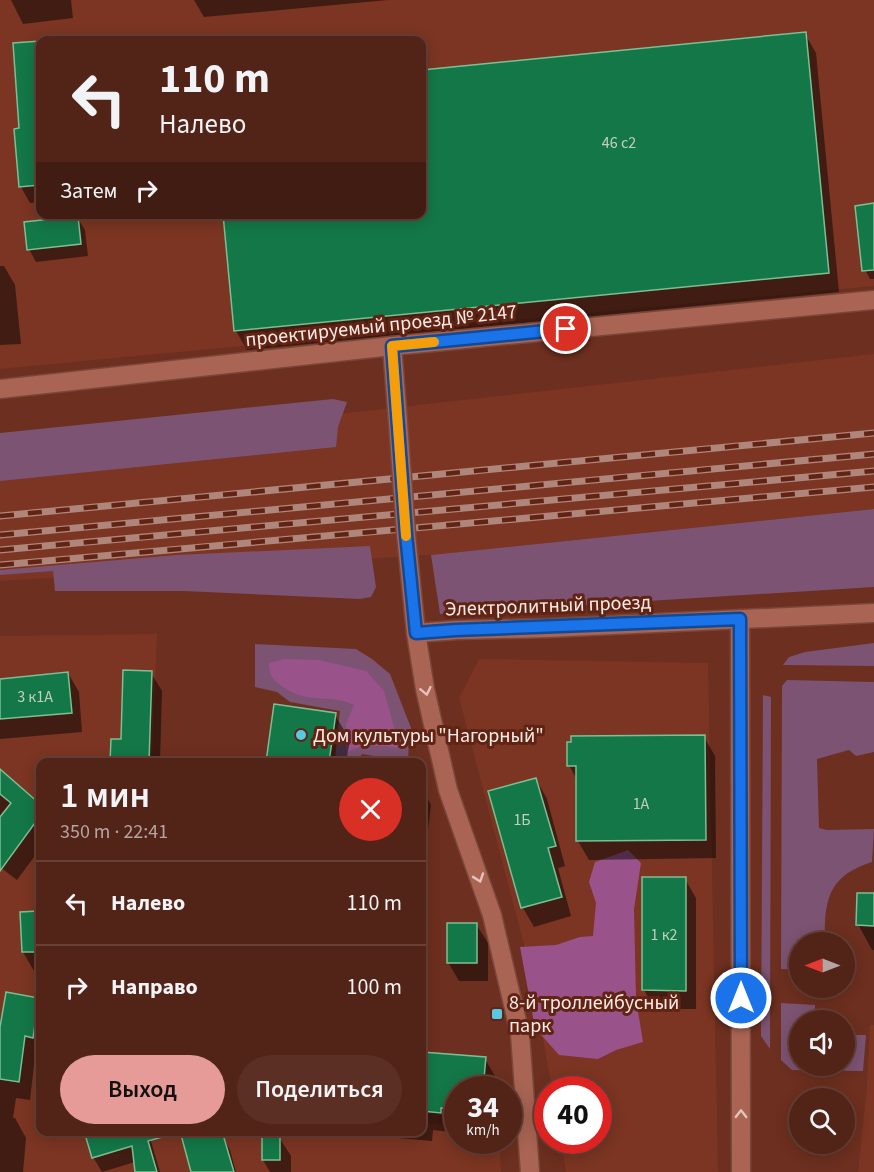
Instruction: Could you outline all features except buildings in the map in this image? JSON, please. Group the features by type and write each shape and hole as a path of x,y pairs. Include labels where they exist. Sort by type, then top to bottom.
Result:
{"street":[{"name":"проектируемый проезд № 2147","path":"0,389 392,346 874,300"},
{"path":"392,346 406,534 416,633 425,688 448,790 492,915 520,1034 530,1172"},
{"name":"Электролитный проезд","path":"416,633 874,613"},
{"path":"740,619 741,1172"}],"shaded area":[{"path":"0,0 874,0 874,286 0,369"},
{"path":"874,354 874,509 431,555 0,581 0,452"},
{"path":"333,399 347,402 338,427 336,447 0,481 0,433"},
{"path":"874,509 874,587 440,614 431,555"},
{"path":"370,546 376,587 371,597 360,599 183,591 55,591 53,571 0,575 0,570 177,555"},
{"path":"157,634 152,758 36,758 36,1136 426,1136 426,1123 444,1124 444,1154 500,1154 501,1172 0,1172 0,636"},
{"path":"874,643 874,666 783,665 789,657 805,652"},
{"path":"255,644 356,649 390,674 413,733 409,738 408,758 385,758 362,754 360,758 335,758 340,711 290,702 277,692 255,687"},
{"path":"284,659 319,660 366,671 384,691 396,735 397,748 365,746 346,753 346,724 354,705 291,692 276,681 270,671 269,663"},
{"path":"479,659 708,663 718,1172 566,1172 563,1154 612,1154 612,1076 550,1076 530,967 459,698"},
{"path":"787,680 874,682 874,752 856,756 849,750 817,759 819,828 827,830 874,829 872,862 846,874 838,882 828,902 825,932 789,932 789,969 781,969 782,686"},
{"path":"763,695 771,697 770,1049 761,1036"},
{"path":"628,850 641,863 634,909 636,999 643,1042 616,1050 598,1059 559,1055 535,1028 520,947 556,945 580,937 593,936 596,903 589,882 595,862"},
{"path":"781,1003 815,1005 815,1010 789,1010 789,1067 781,1060"},
{"path":"870,1025 874,1025 874,1172 858,1172 867,1087"},
{"path":"855,1035 866,1035 863,1071 855,1071"}],"railway":[{"path":"0,516 874,433"},
{"path":"0,535 874,454"},
{"path":"0,550 874,471"},
{"path":"0,565 874,487"}],"slow traffic":[{"path":"406,536 392,346 434,342"}],"place":[{"name":"Дом культуры \"Нагорный\"","path":"301,735"},
{"name":"8-й троллейбусный парк","path":"497,1014"}],"route":[{"path":"566,329 392,346 416,633 740,619 741,998"}]}
